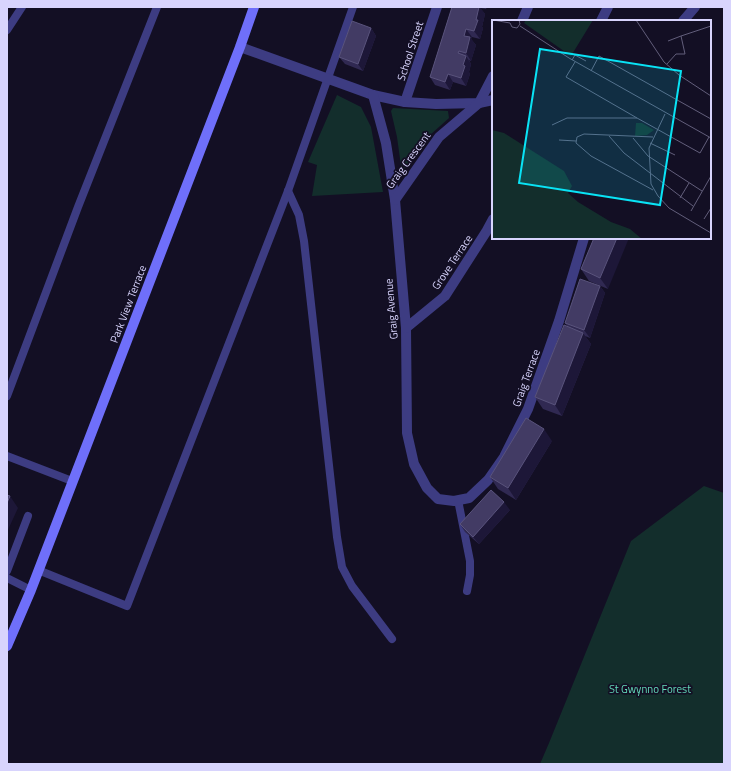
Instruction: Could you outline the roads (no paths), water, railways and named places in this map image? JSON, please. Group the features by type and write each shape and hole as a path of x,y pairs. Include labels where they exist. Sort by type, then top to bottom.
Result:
{"main road":[{"name":"Park View Terrace","path":"7,646 31,590 240,47 254,7"}],"street":[{"name":"School Street","path":"405,102 437,7"},
{"path":"522,20 528,7"},
{"path":"601,20 608,7"},
{"path":"684,20 695,7"},
{"path":"240,47 373,95 405,102 436,104 479,103 492,100"},
{"path":"479,103 492,78"},
{"name":"Graig Avenue","path":"373,95 386,143 394,200 406,328 407,433 414,464 427,488 438,499 456,500"},
{"name":"Graig Crescent","path":"394,200 439,137 479,103"},
{"name":"Grove Terrace","path":"406,328 445,296 492,221"},
{"name":"Graig Terrace","path":"456,500 470,498 488,480 504,457 528,409 559,321 584,239"}],"lane":[{"path":"7,30 22,7"},
{"path":"7,396 78,207 157,7"},
{"path":"38,570 127,606 288,191 353,7"},
{"path":"288,191 300,215 304,241 337,537 342,567 352,586 392,639"},
{"path":"7,456 72,481"},
{"path":"456,500 470,561 470,575 467,591"},
{"path":"7,571 28,516"},
{"path":"7,578 31,590"}],"park label":[{"name":"St Gwynno Forest","path":"650,689"}]}
